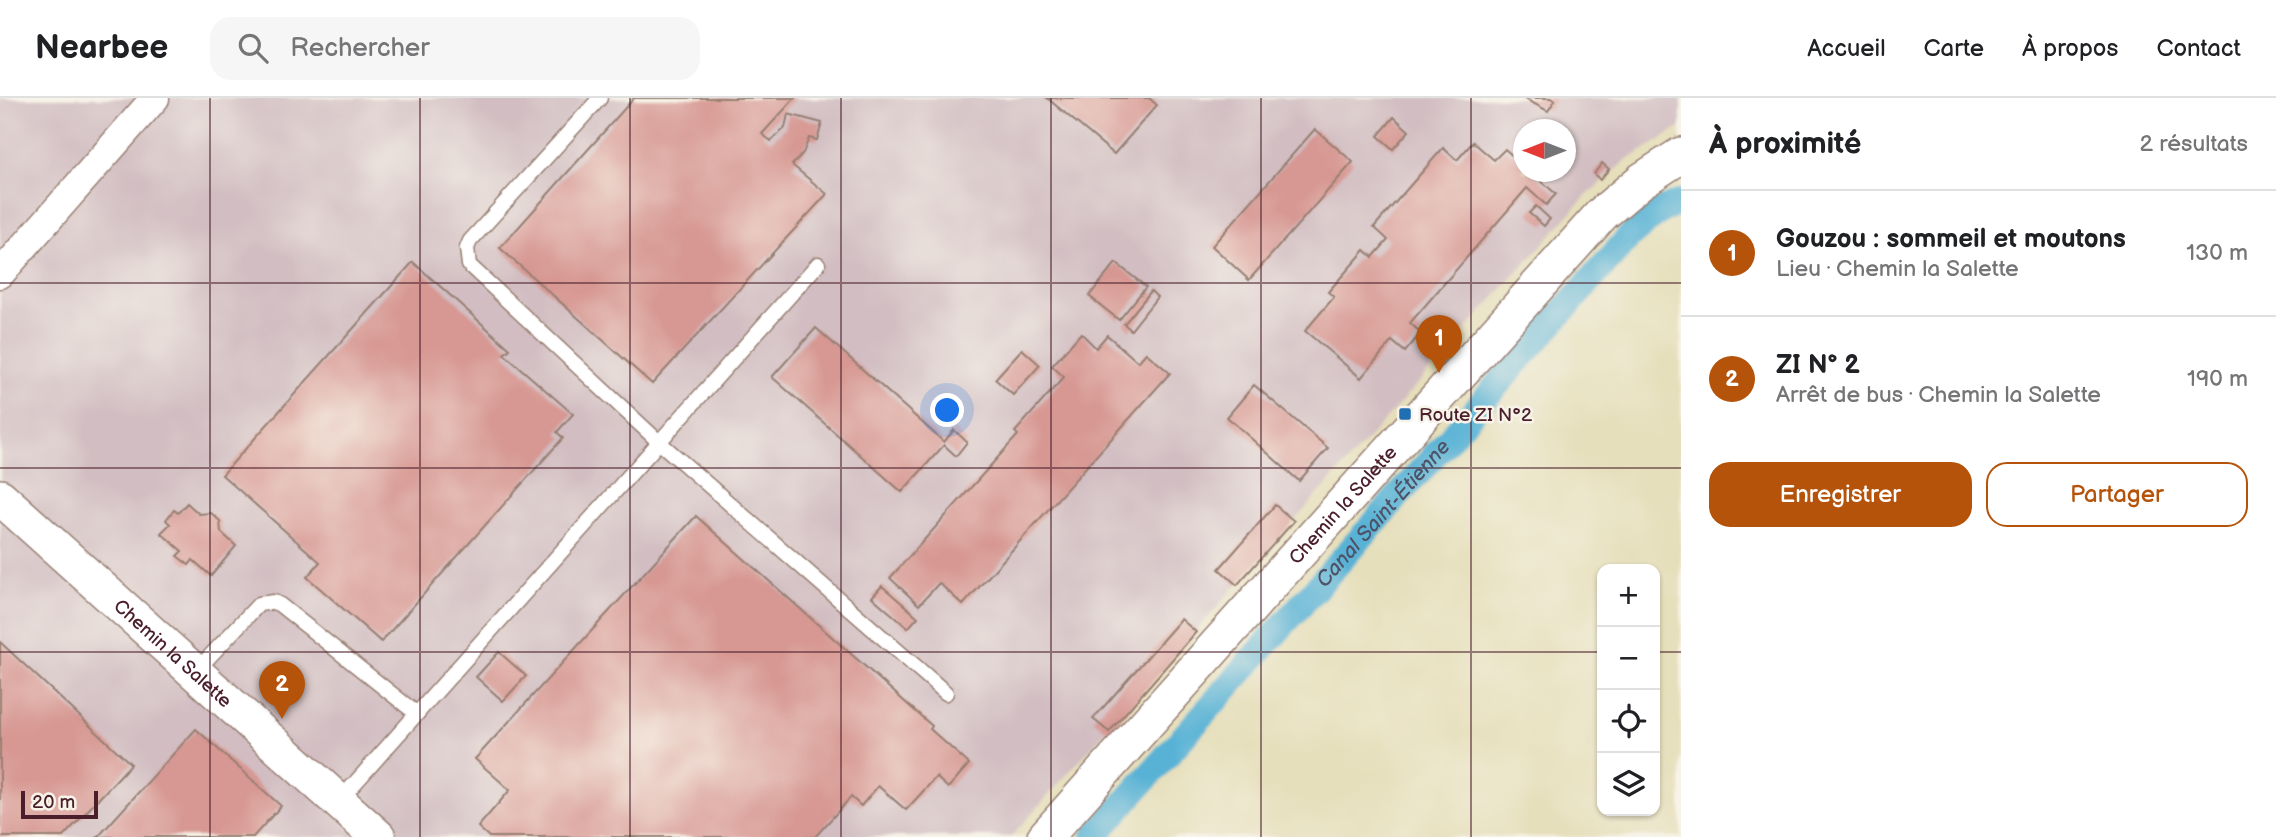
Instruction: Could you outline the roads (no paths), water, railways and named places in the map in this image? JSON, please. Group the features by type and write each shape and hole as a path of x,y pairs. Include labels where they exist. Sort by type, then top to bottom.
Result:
{"street":[{"path":"0,274 155,98"},
{"name":"Chemin la Salette","path":"1045,837 1602,214 1641,181 1681,155"},
{"name":"Chemin la Salette","path":"0,497 379,837"}],"lane":[{"path":"600,98 470,241 466,257 469,265 659,442 946,693"},
{"path":"339,801 818,264"},
{"path":"195,672 259,604 274,602 417,714"}],"waterway":[{"name":"Canal Saint-Étienne","path":"1094,837 1630,236 1662,210 1681,202"}],"place":[{"name":"Gouzou : sommeil et moutons","path":"1439,373"},
{"name":"Route ZI N°2","path":"1405,414"},
{"name":"ZI N° 2","path":"282,719"}]}
